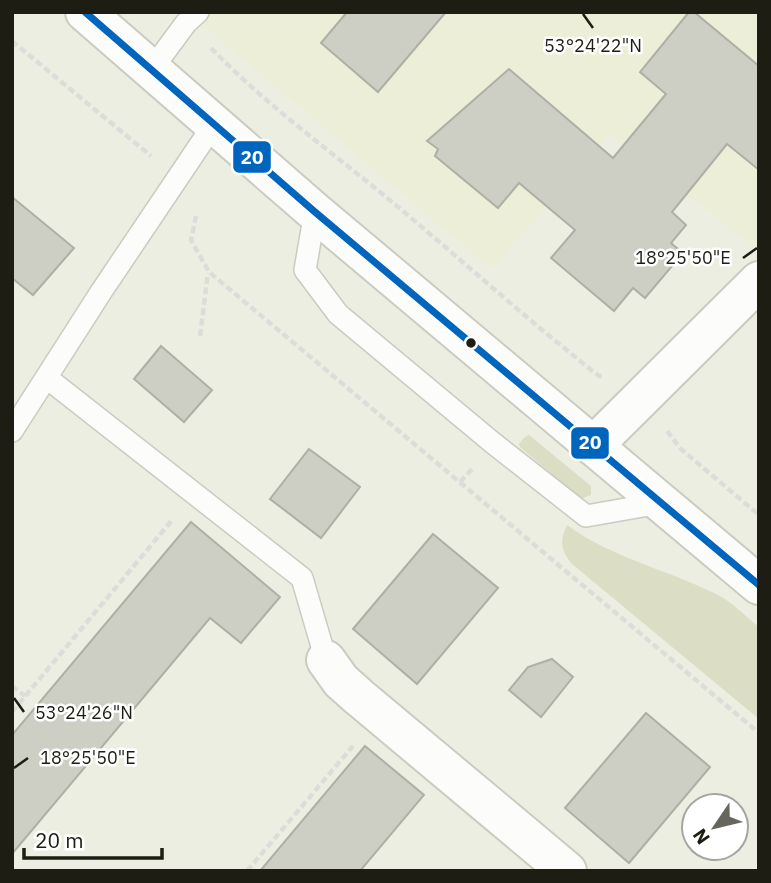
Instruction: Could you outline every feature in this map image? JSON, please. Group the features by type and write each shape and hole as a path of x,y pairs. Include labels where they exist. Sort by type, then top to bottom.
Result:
{"street":[{"path":"85,12 315,212 759,585"},
{"path":"593,446 759,281"},
{"path":"326,660 341,681 359,697 567,871"}],"lane":[{"path":"152,69 192,18"},
{"path":"12,432 101,292 214,124"},
{"path":"315,212 305,270 348,323 586,516 660,503"},
{"path":"47,378 302,578 326,660"}],"path":[{"path":"192,18 236,75 399,208 568,352 599,376 615,377"},
{"path":"200,337 209,272"},
{"path":"666,426 668,434 681,449 759,515"},
{"path":"12,712 195,493"},
{"path":"12,686 25,696"},
{"path":"247,871 358,740"}],"shaded area":[{"path":"188,12 759,12 759,244 755,248 610,134 491,269"},
{"path":"529,435 591,486 591,495 579,497 520,447 519,444"},
{"path":"567,525 621,555 716,594 759,627 759,719 572,564 562,546"}],"building":[{"path":"347,12 446,12 378,92 321,43"},
{"path":"689,12 694,12 759,66 759,170 727,144 672,212 686,225 671,243 683,253 645,298 633,288 614,311 551,258 575,230 519,183 498,208 435,156 438,149 427,141 509,69 613,158 666,94 640,72"},
{"path":"12,197 74,248 33,295 12,278"},
{"path":"161,346 212,390 184,422 134,379"},
{"path":"309,449 360,487 321,538 270,499"},
{"path":"191,522 280,597 241,643 210,618 12,854 12,735"},
{"path":"433,534 498,588 417,684 353,629"},
{"path":"552,659 573,677 541,717 509,690 528,667"},
{"path":"646,713 710,767 689,792 680,792 680,803 629,863 565,808"},
{"path":"365,746 424,795 360,871 260,871"}],"transit line":[{"name":"20","path":"85,12 315,212 759,585"}]}
